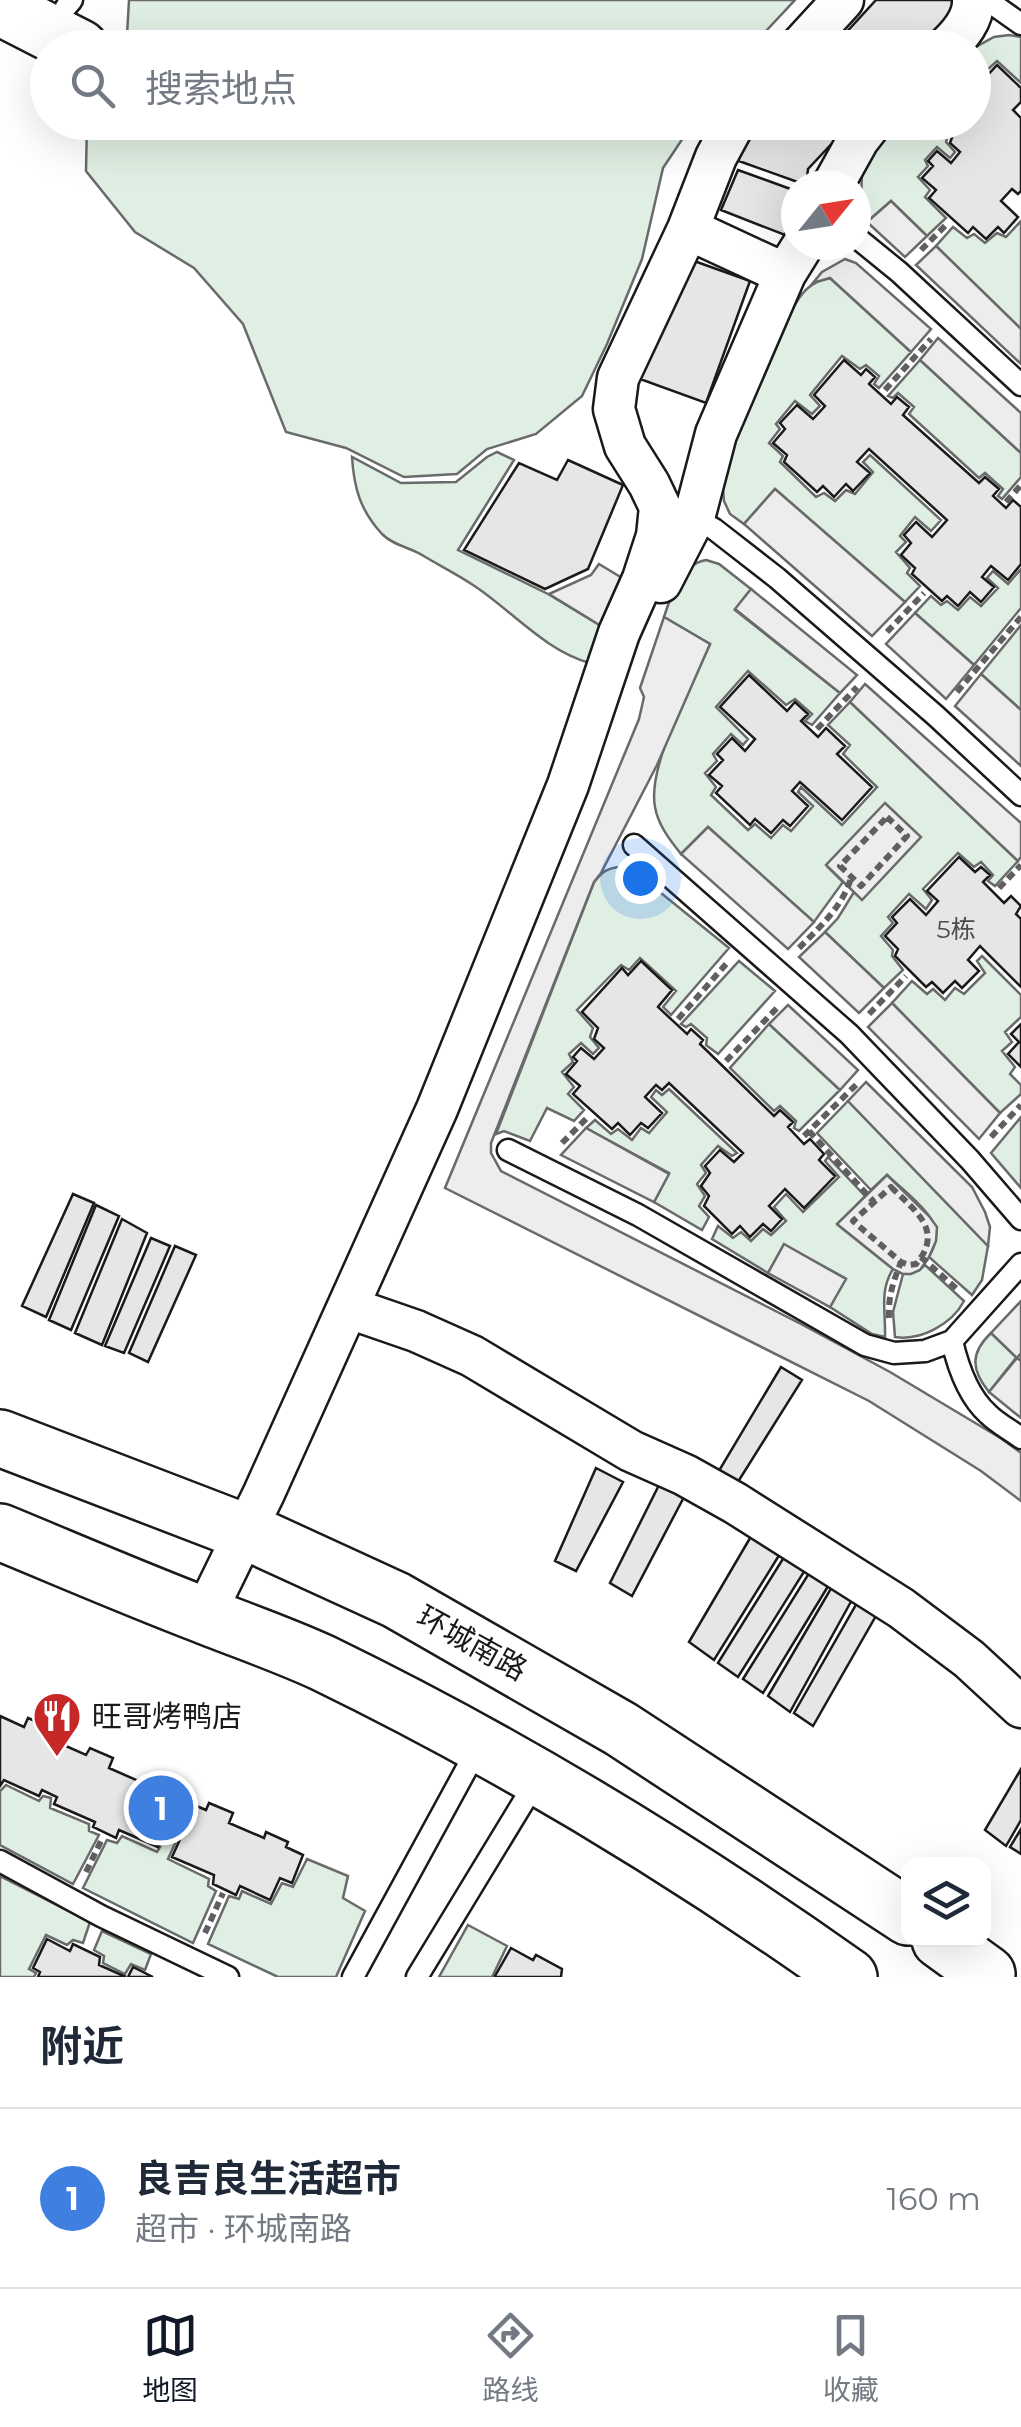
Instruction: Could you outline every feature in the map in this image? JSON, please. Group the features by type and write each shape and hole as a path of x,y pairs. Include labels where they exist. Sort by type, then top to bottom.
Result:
{"main road":[{"path":"0,7 73,16"},
{"name":"环城南路","path":"0,1438 254,1536 396,1600 621,1728 901,1913"},
{"path":"0,1532 318,1661 480,1744 696,1874 849,1977"},
{"path":"318,1661 352,1580"},
{"path":"950,1947 987,1974"}],"street":[{"path":"814,30 842,0"},
{"path":"962,30 974,10 973,0"},
{"path":"254,1536 444,1092 568,784 620,633 643,579 657,536 660,507 625,446 614,410 618,378 726,140"},
{"path":"841,170 858,140"},
{"path":"688,228 781,256"},
{"path":"214,1619 364,1313 453,1115 584,792 659,586 694,518 716,434 794,260"},
{"path":"364,1313 472,1356 631,1451 735,1503 901,1608 969,1658 1021,1708"}],"lane":[{"path":"987,0 1021,24"},
{"path":"871,249 1021,385"},
{"path":"694,518 777,578 1021,795"},
{"path":"634,845 849,1034 1021,1218"},
{"path":"508,1150 638,1215 864,1345 894,1353 925,1351 952,1342 1021,1264"},
{"path":"952,1342 972,1394 987,1414 1021,1438"},
{"path":"352,1977 480,1744"},
{"path":"416,1977 538,1778"},
{"path":"0,1861 228,1977"}],"path":[{"path":"885,390 950,319"},
{"path":"1006,502 1021,484"},
{"path":"816,729 924,594"},
{"path":"936,716 1021,617"},
{"path":"887,817 907,836 862,886 852,878 840,866 887,817"},
{"path":"999,888 1021,865"},
{"path":"777,968 828,917 852,878"},
{"path":"678,1019 745,942"},
{"path":"849,1034 906,976"},
{"path":"726,1061 797,988"},
{"path":"874,1202 807,1134 878,1063"},
{"path":"970,1160 1021,1105"},
{"path":"891,1187 924,1219 928,1236 922,1257 916,1264 901,1262 853,1221 891,1187"},
{"path":"922,1257 980,1310"},
{"path":"894,1353 888,1302 901,1262"},
{"path":"194,1959 223,1893"}],"green space":[{"path":"129,0 795,0 767,30 127,30"},
{"path":"994,37 1021,37 1021,83 997,61 991,67"},
{"path":"87,140 682,140 663,168 642,259 582,396 536,434 487,449 457,474 404,477 346,448 286,432 243,324 194,268 135,232 86,171"},
{"path":"879,140 947,140 955,152 950,158 937,147 925,160 928,166 918,177 930,190 925,197 946,218 927,236 891,201 871,218 871,170 863,170 868,154"},
{"path":"1021,221 1021,329 936,246 953,227 967,238 974,234 985,243 997,233 1006,237"},
{"path":"830,278 911,352 879,388 874,384 879,376 866,365 860,369 842,356 810,395 820,406 812,414 795,401 776,424 780,429 769,443 783,456 780,462 816,497 824,493 835,501 846,490 855,494 873,472 863,462 870,455 941,520 931,531 915,517 900,536 906,542 896,552 910,568 907,573 920,586 905,602 775,489 744,524 730,514 724,501 721,468 791,312 806,289"},
{"path":"920,360 1021,453 1021,477 1002,499 998,496 1003,489 985,473 979,478 909,414 914,407 898,393 893,398 888,396"},
{"path":"497,452 514,460 458,550 548,594 606,629 590,663 544,640 463,578 387,538 363,507 352,457 401,483 456,482"},
{"path":"706,560 719,564 751,589 735,610 840,693 812,725 805,721 812,714 795,699 786,705 748,671 716,707 748,739 743,745 731,734 713,754 717,761 705,773 716,787 711,795 748,830 755,824 771,838 783,825 791,831 813,806 798,792 801,787 842,825 877,787 843,754 850,745 828,725 850,702 1018,861 995,886 988,881 993,875 981,862 974,867 958,853 923,889 932,900 926,909 909,894 888,917 893,923 881,936 903,970 884,988 825,932 854,892 862,899 827,866 843,882 814,922 708,827 681,854 659,820 654,790 664,748 710,644 664,617 684,574"},
{"path":"1021,569 1021,608 974,665 915,613 931,596 941,605 947,601 958,610 970,597 981,606 998,588 987,578 993,571 1008,584"},
{"path":"1021,625 1021,710 981,674"},
{"path":"620,867 640,876 729,948 671,1015 663,1007 676,991 640,958 629,970 621,965 577,1010 593,1028 590,1037 599,1048 593,1054 581,1043 569,1054 573,1062 562,1072 574,1087 568,1094 584,1110 574,1121 547,1108 530,1141 504,1131 496,1134 594,882 605,871"},
{"path":"982,956 1021,995 1021,1017 1005,1032 1012,1042 1002,1051 1015,1067 1010,1074 1021,1085 1021,1094 1000,1113 892,1003 912,981 927,994 933,989 945,1000 955,988 964,994 985,973 977,961"},
{"path":"739,961 775,991 718,1054 691,1024 681,1024"},
{"path":"769,1024 840,1090 799,1131 794,1128 796,1121 780,1106 774,1111 730,1068"},
{"path":"669,1089 737,1153 732,1156 718,1146 701,1165 706,1173 697,1184 705,1196 699,1206 709,1217 702,1230 654,1202 669,1173 586,1128 595,1120 611,1134 618,1129 632,1140 641,1128 649,1133 667,1112 651,1097 656,1090 662,1095"},
{"path":"848,1101 988,1246 982,1280 972,1295 929,1257 936,1232 930,1217 916,1202 887,1175 871,1190 817,1133"},
{"path":"1021,1117 1021,1188 991,1153"},
{"path":"828,1157 865,1196 838,1225 893,1269 885,1294 885,1337 872,1334 830,1307 845,1278 784,1245 768,1273 712,1239 718,1226 733,1238 741,1232 751,1241 763,1229 771,1235 786,1221 774,1207 786,1194 803,1212 839,1177 825,1161"},
{"path":"925,1265 964,1301 952,1317 935,1329 895,1337 893,1312 903,1274"},
{"path":"991,1333 1016,1357 1021,1353 1021,1361 1016,1358 989,1392 975,1362 979,1348"},
{"path":"6,1785 39,1801 43,1796 51,1798 50,1808 89,1824 89,1831 99,1835 73,1884 0,1845 0,1791"},
{"path":"167,1835 177,1839 168,1859 209,1879 208,1886 216,1891 193,1943 83,1888 107,1840 117,1843 122,1836 157,1852"},
{"path":"307,1859 348,1876 343,1898 365,1911 336,1977 278,1977 208,1944 229,1896 239,1899 242,1891 271,1904 282,1883 293,1887"},
{"path":"0,1876 90,1922 83,1943 73,1940 67,1945 46,1935 29,1969 36,1973 34,1977 0,1977"},
{"path":"468,1925 507,1946 492,1977 439,1977"},
{"path":"102,1931 151,1954 145,1970 131,1964 125,1974 103,1963 104,1956 94,1950"}],"shaded area":[{"path":"891,201 927,236 905,257 871,226 871,218"},
{"path":"936,246 1021,329 1021,364 916,265"},
{"path":"843,260 856,263 931,329 911,352 830,278 813,283 822,272"},
{"path":"938,338 1021,413 1021,453 920,360"},
{"path":"775,489 905,602 872,636 744,524"},
{"path":"599,564 632,584 606,629 549,594 591,575"},
{"path":"751,589 857,675 840,693 735,609"},
{"path":"915,613 974,665 946,699 886,644"},
{"path":"664,617 710,644 657,765 594,882 491,1143 491,1153 501,1171 801,1324 1002,1439 1021,1453 1021,1501 981,1471 869,1401 445,1188 639,719 644,697 640,688"},
{"path":"981,674 1021,710 1021,766 955,706"},
{"path":"865,684 1021,823 1018,861 850,702"},
{"path":"885,803 921,837 862,900 826,865"},
{"path":"708,827 814,922 788,949 681,854"},
{"path":"825,932 884,988 859,1013 799,957"},
{"path":"892,1003 1000,1113 979,1139 868,1027"},
{"path":"788,1005 858,1070 840,1090 769,1024"},
{"path":"866,1082 972,1187 990,1227 988,1246 848,1101"},
{"path":"586,1128 669,1174 654,1202 561,1155"},
{"path":"887,1175 937,1227 929,1257 920,1270 911,1274 893,1269 837,1224"},
{"path":"784,1244 846,1279 830,1307 768,1273"},
{"path":"1021,1301 1021,1353 1017,1358 991,1333"},
{"path":"1017,1358 1021,1361 1021,1418 989,1392"}],"building":[{"path":"876,0 952,0 962,9 942,30 848,30"},
{"path":"997,65 1021,88 1021,102 1013,110 1021,118 1021,191 1018,194 1012,189 1001,201 1018,217 1004,233 998,227 986,239 973,227 968,233 929,198 936,190 922,178 933,166 928,161 937,151 951,163 960,152 951,140 991,140 991,71"},
{"path":"744,140 835,140 808,170 781,170 781,176 739,161 738,147"},
{"path":"738,170 781,186 781,233 721,210"},
{"path":"683,257 750,281 706,403 640,379"},
{"path":"844,360 861,375 866,369 875,377 869,384 891,404 897,397 909,407 903,415 979,483 985,477 999,489 993,496 1006,508 1013,500 1021,507 1021,564 1008,580 991,566 982,577 994,587 981,602 970,592 958,606 947,596 942,601 912,574 915,568 901,555 911,543 904,535 916,522 932,537 947,520 869,449 857,462 870,473 853,491 846,484 834,497 823,486 817,492 784,462 787,455 773,443 785,429 780,423 797,405 813,419 825,406 814,395"},
{"path":"568,460 623,485 588,569 545,589 464,550 519,463 557,480"},
{"path":"749,675 787,711 795,702 808,714 801,721 818,737 826,728 845,746 837,754 872,787 842,820 800,782 792,791 808,806 790,826 783,820 771,833 755,819 750,825 716,793 722,786 709,775 723,760 717,754 732,738 745,751 755,739 720,707"},
{"path":"959,857 975,872 981,867 990,875 983,882 1004,903 1011,896 1021,906 1016,914 1021,919 1021,987 980,946 968,960 979,971 962,988 955,981 943,993 932,982 926,987 895,956 898,949 885,936 897,923 892,917 910,899 926,915 938,901 927,891"},
{"path":"641,961 672,990 658,1007 687,1034 691,1029 703,1040 700,1044 774,1116 780,1110 793,1122 788,1127 804,1144 810,1139 824,1154 819,1160 835,1176 804,1208 785,1189 769,1206 782,1219 771,1231 763,1224 750,1237 740,1226 732,1234 704,1206 709,1196 701,1186 710,1173 705,1166 720,1150 734,1162 743,1153 669,1083 662,1090 656,1085 645,1097 662,1113 648,1128 641,1123 630,1135 618,1123 612,1129 573,1094 580,1086 566,1074 577,1061 573,1057 581,1048 594,1059 604,1048 594,1039 598,1028 582,1012 622,968 628,975"},
{"path":"1021,1024 1021,1067 1008,1054 1019,1042 1011,1034"},
{"path":"73,1194 94,1203 46,1317 22,1306"},
{"path":"96,1205 119,1216 71,1330 49,1320"},
{"path":"122,1219 147,1233 102,1345 75,1333"},
{"path":"151,1238 170,1246 124,1353 105,1346"},
{"path":"175,1246 196,1255 148,1362 129,1353"},
{"path":"781,1367 802,1380 736,1485 717,1474"},
{"path":"596,1468 623,1482 576,1571 555,1561"},
{"path":"660,1483 684,1497 632,1596 610,1583"},
{"path":"753,1533 783,1549 714,1660 689,1642"},
{"path":"786,1554 807,1567 738,1677 718,1663"},
{"path":"811,1570 830,1583 763,1693 743,1679"},
{"path":"833,1585 853,1598 790,1712 768,1696"},
{"path":"857,1603 877,1614 813,1726 794,1713"},
{"path":"0,1716 24,1727 28,1718 54,1729 50,1739 86,1755 90,1748 113,1758 109,1768 143,1783 147,1775 171,1787 168,1794 206,1810 209,1803 233,1813 229,1823 264,1838 266,1832 288,1842 286,1847 303,1855 292,1883 280,1878 270,1900 240,1886 236,1895 213,1884 214,1875 172,1857 181,1837 165,1830 158,1847 119,1830 116,1838 93,1827 95,1822 54,1804 57,1797 42,1790 39,1796 4,1780 0,1786"},
{"path":"1021,1769 1021,1820 1006,1846 985,1830"},
{"path":"1021,1829 1021,1854 1010,1847"},
{"path":"47,1939 70,1951 73,1944 100,1957 99,1965 126,1977 38,1977 40,1972 33,1968"},
{"path":"511,1948 533,1960 536,1955 562,1969 561,1977 495,1976"},
{"path":"133,1967 153,1977 128,1977"}],"place":[{"name":"旺哥烤鸭店","path":"57,1758"},
{"name":"良吉良生活超市","path":"161,1808"}]}
